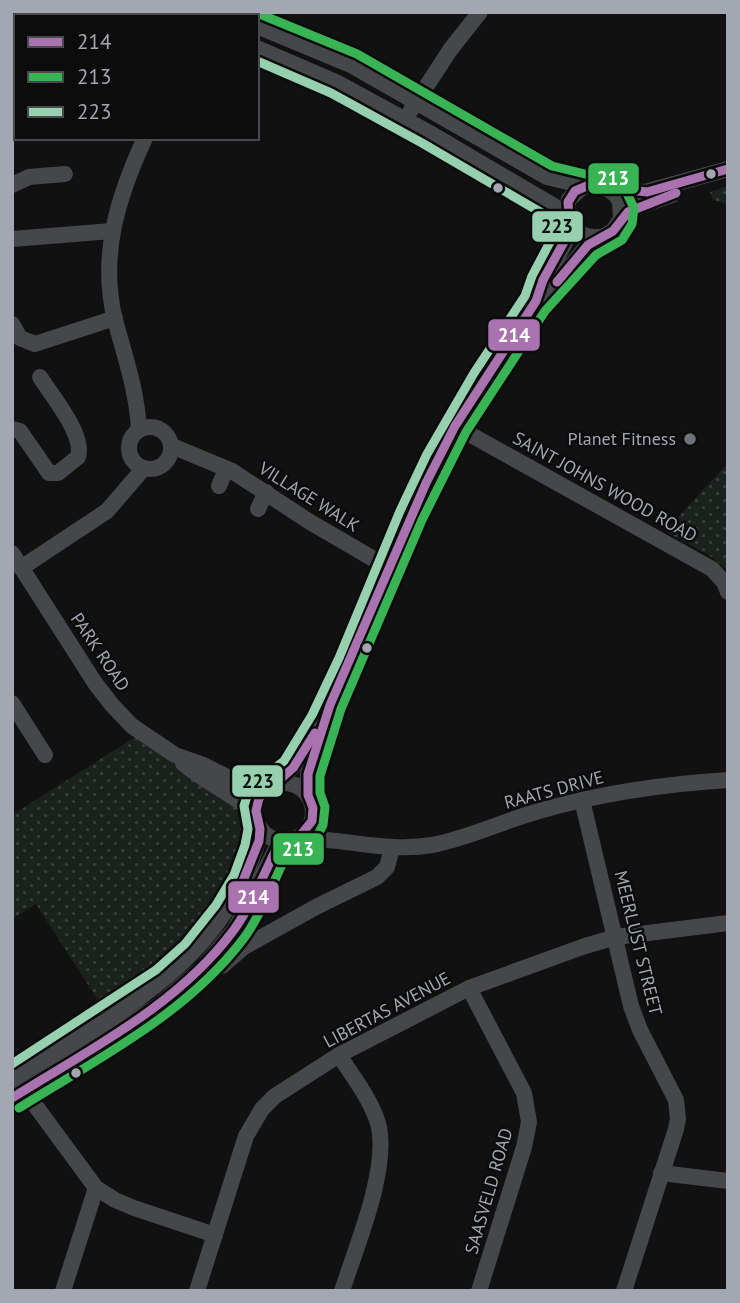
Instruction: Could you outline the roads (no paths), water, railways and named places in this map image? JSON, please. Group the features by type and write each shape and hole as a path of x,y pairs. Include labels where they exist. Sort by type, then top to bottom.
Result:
{"street":[{"path":"82,12 101,14"},
{"path":"405,119 450,50 480,12"},
{"path":"259,27 351,65 547,177 584,186 602,185 610,189 645,192 728,169"},
{"path":"259,49 317,72 405,119 545,201 584,236 600,237"},
{"path":"144,140 119,199 111,231 109,276 115,318 146,428"},
{"path":"12,185 29,177 65,174"},
{"path":"15,1084 130,1004 184,962 215,926 234,898 254,856 259,799 301,758 330,705 422,492 455,426 537,301 584,249 613,231 621,219 637,207 728,176"},
{"path":"537,301 543,280 563,246 570,222 567,205 569,199 584,186"},
{"path":"610,189 620,202 621,219"},
{"path":"12,239 111,231"},
{"path":"12,324 20,338 35,344 115,318"},
{"path":"12,429 20,431 49,473 58,473 78,457 80,447 76,433 40,377"},
{"name":"SAINT JOHNS WOOD ROAD","path":"455,426 712,569 724,582 728,592"},
{"path":"139,465 158,468 170,453 166,433 146,428"},
{"path":"139,465 129,445 131,439 146,428"},
{"name":"VILLAGE WALK","path":"170,453 226,469 389,568"},
{"path":"22,568 107,512 139,465"},
{"path":"219,486 226,469"},
{"path":"258,509 266,492"},
{"name":"PARK ROAD","path":"12,553 112,705 142,734 234,797 258,821"},
{"path":"12,703 17,723 45,755"},
{"path":"15,1084 159,1004 204,966 235,929 288,840 310,826 308,774 330,705"},
{"name":"PARK ROAD","path":"176,755 244,785 271,787"},
{"name":"RAATS DRIVE","path":"288,840 344,840 392,848 414,848 453,840 537,811 582,800 668,785 728,780"},
{"path":"271,787 297,786 327,828 344,840"},
{"name":"MEERLUST STREET","path":"582,800 631,1006 640,1030 676,1100 678,1110 676,1129 624,1291"},
{"path":"258,821 271,838 288,840"},
{"path":"222,966 244,947 377,877 387,867 392,848"},
{"name":"LIBERTAS AVENUE","path":"197,1291 246,1136 262,1109 275,1096 339,1055 469,988 616,937 728,923"},
{"name":"SAASVELD ROAD","path":"469,988 524,1093 529,1122 524,1147 479,1291"},
{"path":"339,1055 373,1110 379,1126 381,1154 377,1179 342,1291"},
{"path":"15,1084 96,1188 134,1208 215,1235"},
{"path":"662,1174 728,1181"},
{"path":"63,1291 96,1188"}],"place":[{"name":"Planet Fitness","path":"690,439"}]}
